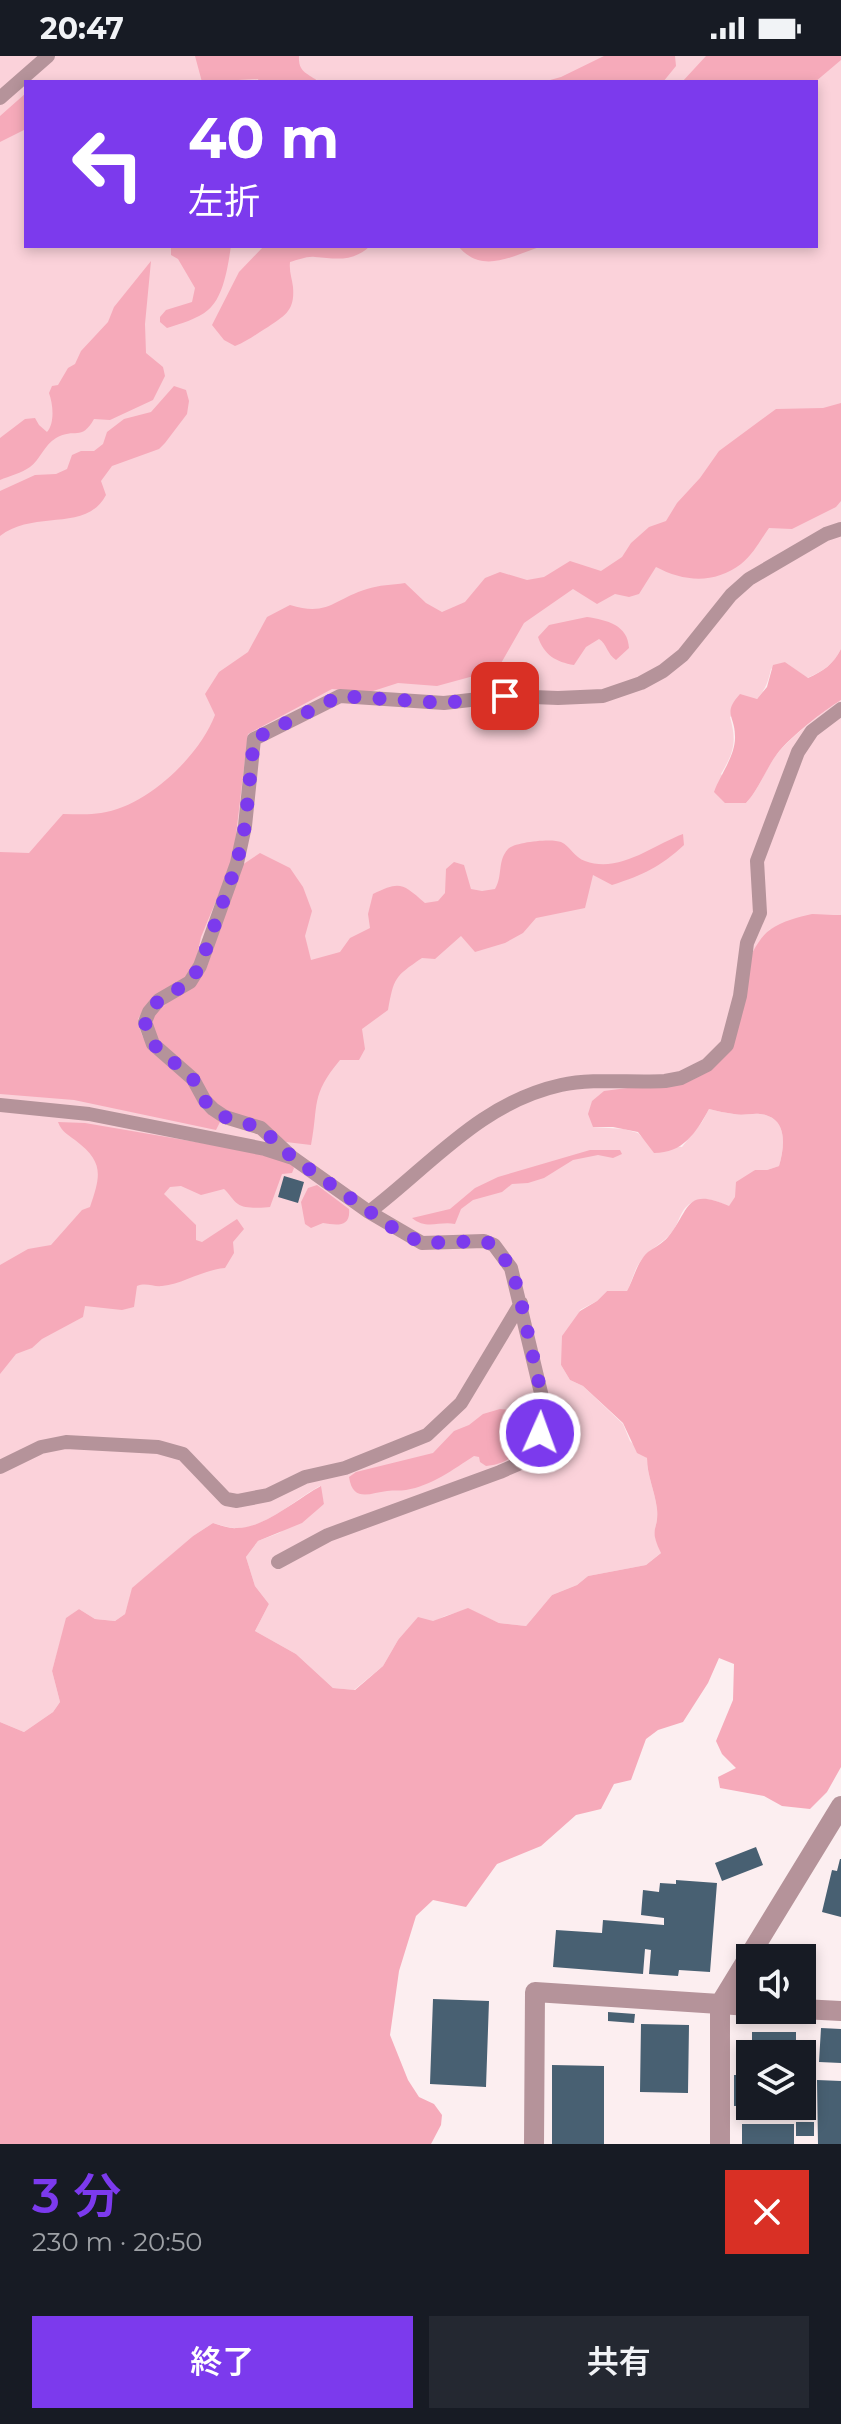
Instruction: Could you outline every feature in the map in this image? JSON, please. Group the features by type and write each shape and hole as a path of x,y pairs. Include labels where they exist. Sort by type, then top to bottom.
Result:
{"street":[{"path":"720,2144 720,2004 841,1806"},
{"path":"534,2144 535,1992 736,2005"},
{"path":"816,2010 841,2011"}],"lane":[{"path":"0,98 48,56"},
{"path":"278,1562 328,1535 518,1464 540,1433 543,1417 542,1397 521,1303 511,1268 494,1245 484,1241 422,1243 369,1212 293,1158 261,1128 225,1117 213,1109 193,1079 153,1044 145,1022 149,1012 159,1000 190,982 200,966 237,863 245,826 254,739 340,696 444,703 505,696 603,696 641,683 683,655 731,595 749,579 826,534 841,529"},
{"path":"369,1212 466,1129 523,1097 562,1085 681,1078 707,1065 727,1045 740,996 747,943 760,913 757,861 798,752 812,731 841,709"},
{"path":"0,1105 89,1114 265,1149 293,1158"},
{"path":"0,1467 41,1447 66,1442 158,1447 183,1454 226,1499 237,1501 268,1495 305,1477 345,1468 427,1435 461,1403 521,1303"}],"shaded area":[{"path":"0,56 841,56 841,649 827,667 807,678 785,662 771,669 762,693 730,717 733,747 721,774 746,803 783,747 841,700 841,915 804,917 769,930 728,1051 593,1127 624,1129 638,1133 647,1142 682,1147 709,1109 737,1115 769,1116 780,1126 783,1142 779,1166 755,1170 729,1207 707,1199 689,1205 672,1232 640,1262 627,1291 607,1291 597,1301 580,1310 561,1365 570,1380 583,1386 623,1424 630,1441 647,1458 657,1509 655,1534 662,1552 646,1565 588,1576 577,1585 552,1595 526,1626 499,1623 468,1609 445,1616 398,1640 383,1666 354,1690 333,1688 296,1654 255,1631 269,1604 255,1586 246,1557 258,1541 279,1533 324,1504 320,1486 260,1523 236,1528 213,1523 193,1536 133,1588 125,1614 115,1621 95,1619 79,1609 67,1618 52,1671 60,1702 53,1712 24,1732 0,1722"},
{"path":"195,56 299,56 302,69 316,80 258,79 201,80"},
{"path":"604,56 675,56 676,66 665,80 550,80"},
{"path":"706,56 841,56 841,60 817,80 684,80"},
{"path":"24,95 24,130 0,142 0,116"},
{"path":"171,248 231,248 224,280 213,304 199,316 167,328 160,322 160,317 166,310 192,302 195,288 178,259 171,255"},
{"path":"262,248 368,248 351,257 309,257 290,262 293,295 288,312 235,346 224,340 212,325 239,272"},
{"path":"460,248 536,248 498,261 477,260"},
{"path":"151,261 145,324 146,353 163,367 165,376 153,400 110,420 94,419 81,432 56,438 30,467 0,480 0,438 25,419 35,418 47,432 52,419 49,393 52,386 58,385 68,368 75,364 81,351 108,322 114,307"},
{"path":"174,386 186,390 189,401 187,414 159,449 112,466 101,481 106,495 97,507 73,518 29,524 0,536 0,491 35,475 56,474 67,469 72,455 94,451 103,444 107,432 124,419 151,412"},
{"path":"841,403 841,501 836,507 792,529 769,528 749,556 731,570 699,579 677,576 656,567 639,594 629,597 615,594 597,604 573,589 524,623 500,665 487,677 470,677 437,686 398,683 370,692 332,689 248,734 233,860 201,937 195,965 189,977 145,1007 138,1019 144,1040 150,1048 188,1083 202,1108 220,1122 216,1130 74,1100 0,1094 0,852 29,853 63,814 96,814 118,809 136,801 169,778 197,747 215,715 205,694 219,672 248,652 267,617 290,605 322,608 367,589 405,583 426,603 442,612 465,602 485,578 500,572 527,580 544,577 570,561 601,571 622,557 631,543 649,527 666,521 719,451 776,409 823,408"},
{"path":"587,617 609,622 621,629 629,648 616,660 599,639 586,647 574,665 556,660 547,653 538,637 549,625"},
{"path":"841,649 841,700 783,747 746,803 725,803 714,792 735,743 731,711 740,694 757,699 767,687 773,665 785,662 808,678 827,667"},
{"path":"683,834 684,845 642,874 612,885 593,875 585,908 536,918 523,933 505,943 475,952 461,936 435,959 422,958 406,970 394,984 388,1010 362,1029 365,1049 359,1060 340,1060 324,1083 317,1101 311,1145 286,1142 275,1133 219,1107 151,1031 153,1015 206,969 242,865 260,853 290,868 303,887 312,911 305,936 311,960 340,952 350,938 370,928 368,914 373,894 400,886 425,903 438,901 445,893 446,869 454,862 464,865 471,889 482,891 495,889 505,854 518,844 556,841 585,861 610,864 636,856"},
{"path":"812,914 841,915 841,1767 827,1792 810,1809 782,1806 764,1796 720,1788 718,1777 736,1768 722,1754 716,1741 733,1700 734,1664 719,1658 708,1683 683,1722 658,1730 646,1739 631,1780 614,1784 601,1809 576,1815 541,1846 497,1864 466,1907 433,1900 416,1916 399,1971 390,2035 408,2080 419,2097 434,2104 442,2115 441,2125 431,2144 0,2144 0,1722 24,1732 53,1712 60,1702 52,1671 66,1618 79,1609 95,1619 115,1621 125,1614 132,1588 193,1536 213,1523 234,1528 259,1523 321,1486 324,1504 302,1523 258,1541 246,1557 255,1586 269,1604 255,1631 296,1654 333,1688 355,1690 383,1666 398,1640 418,1617 433,1621 468,1608 499,1623 526,1626 552,1595 577,1585 588,1576 646,1565 661,1553 655,1538 657,1509 647,1458 637,1453 623,1423 583,1386 570,1380 561,1365 562,1336 580,1311 607,1291 627,1291 644,1256 668,1237 690,1204 704,1199 729,1206 735,1197 736,1182 755,1170 779,1166 782,1134 780,1126 769,1116 737,1115 709,1109 688,1140 673,1150 654,1153 638,1132 593,1127 588,1114 592,1101 604,1091 627,1088 716,1063 744,971 761,939 780,924"},
{"path":"58,1122 85,1123 261,1153 289,1160 294,1168 292,1173 282,1174 270,1207 241,1206 224,1189 201,1195 181,1186 170,1187 164,1194 196,1225 196,1240 202,1242 237,1219 244,1229 233,1242 234,1253 225,1268 170,1285 137,1286 134,1307 122,1310 85,1306 83,1317 42,1339 32,1348 16,1354 0,1374 0,1265 28,1249 51,1245 82,1210 90,1207 98,1178 91,1155"},
{"path":"590,1150 620,1150 622,1154 613,1158 598,1155 573,1160 544,1178 512,1184 502,1192 473,1200 461,1209 455,1224 428,1224 412,1218 450,1209 475,1188 498,1177"},
{"path":"317,1185 349,1209 345,1222 323,1223 311,1228 305,1224 301,1202 308,1188"},
{"path":"500,1409 518,1411 526,1428 527,1441 505,1461 486,1466 479,1457 474,1456 433,1481 406,1490 363,1494 351,1485 349,1477 356,1472 433,1453 454,1431 469,1425 483,1414"}],"building":[{"path":"284,1176 304,1182 298,1203 278,1197"},
{"path":"756,1847 763,1865 722,1881 715,1863"},
{"path":"840,1859 841,1917 822,1912 832,1870 837,1871"},
{"path":"676,1880 717,1883 710,1972 679,1970 678,1976 649,1974 651,1950 645,1949 643,1974 553,1967 556,1930 602,1933 603,1920 664,1925 664,1918 641,1915 643,1890 659,1892 660,1883 676,1884"},
{"path":"433,1999 489,2001 486,2087 430,2084"},
{"path":"608,2012 635,2014 634,2023 608,2021"},
{"path":"641,2024 689,2025 688,2093 640,2092"},
{"path":"821,2028 841,2029 841,2063 819,2062"},
{"path":"752,2032 796,2032 796,2040 752,2040"},
{"path":"552,2065 604,2066 604,2144 552,2144"},
{"path":"734,2075 736,2075 736,2106"},
{"path":"817,2080 841,2081 841,2144 818,2144"},
{"path":"796,2122 814,2122 814,2136 796,2136"},
{"path":"742,2124 794,2124 794,2144 742,2144"}],"route":[{"path":"505,696 444,703 340,696 254,739 245,826 237,863 200,966 190,982 159,1000 145,1022 153,1044 193,1079 213,1109 225,1117 261,1128 293,1158 396,1230 422,1243 484,1241 494,1245 511,1268 519,1293 542,1397 540,1433"}]}
